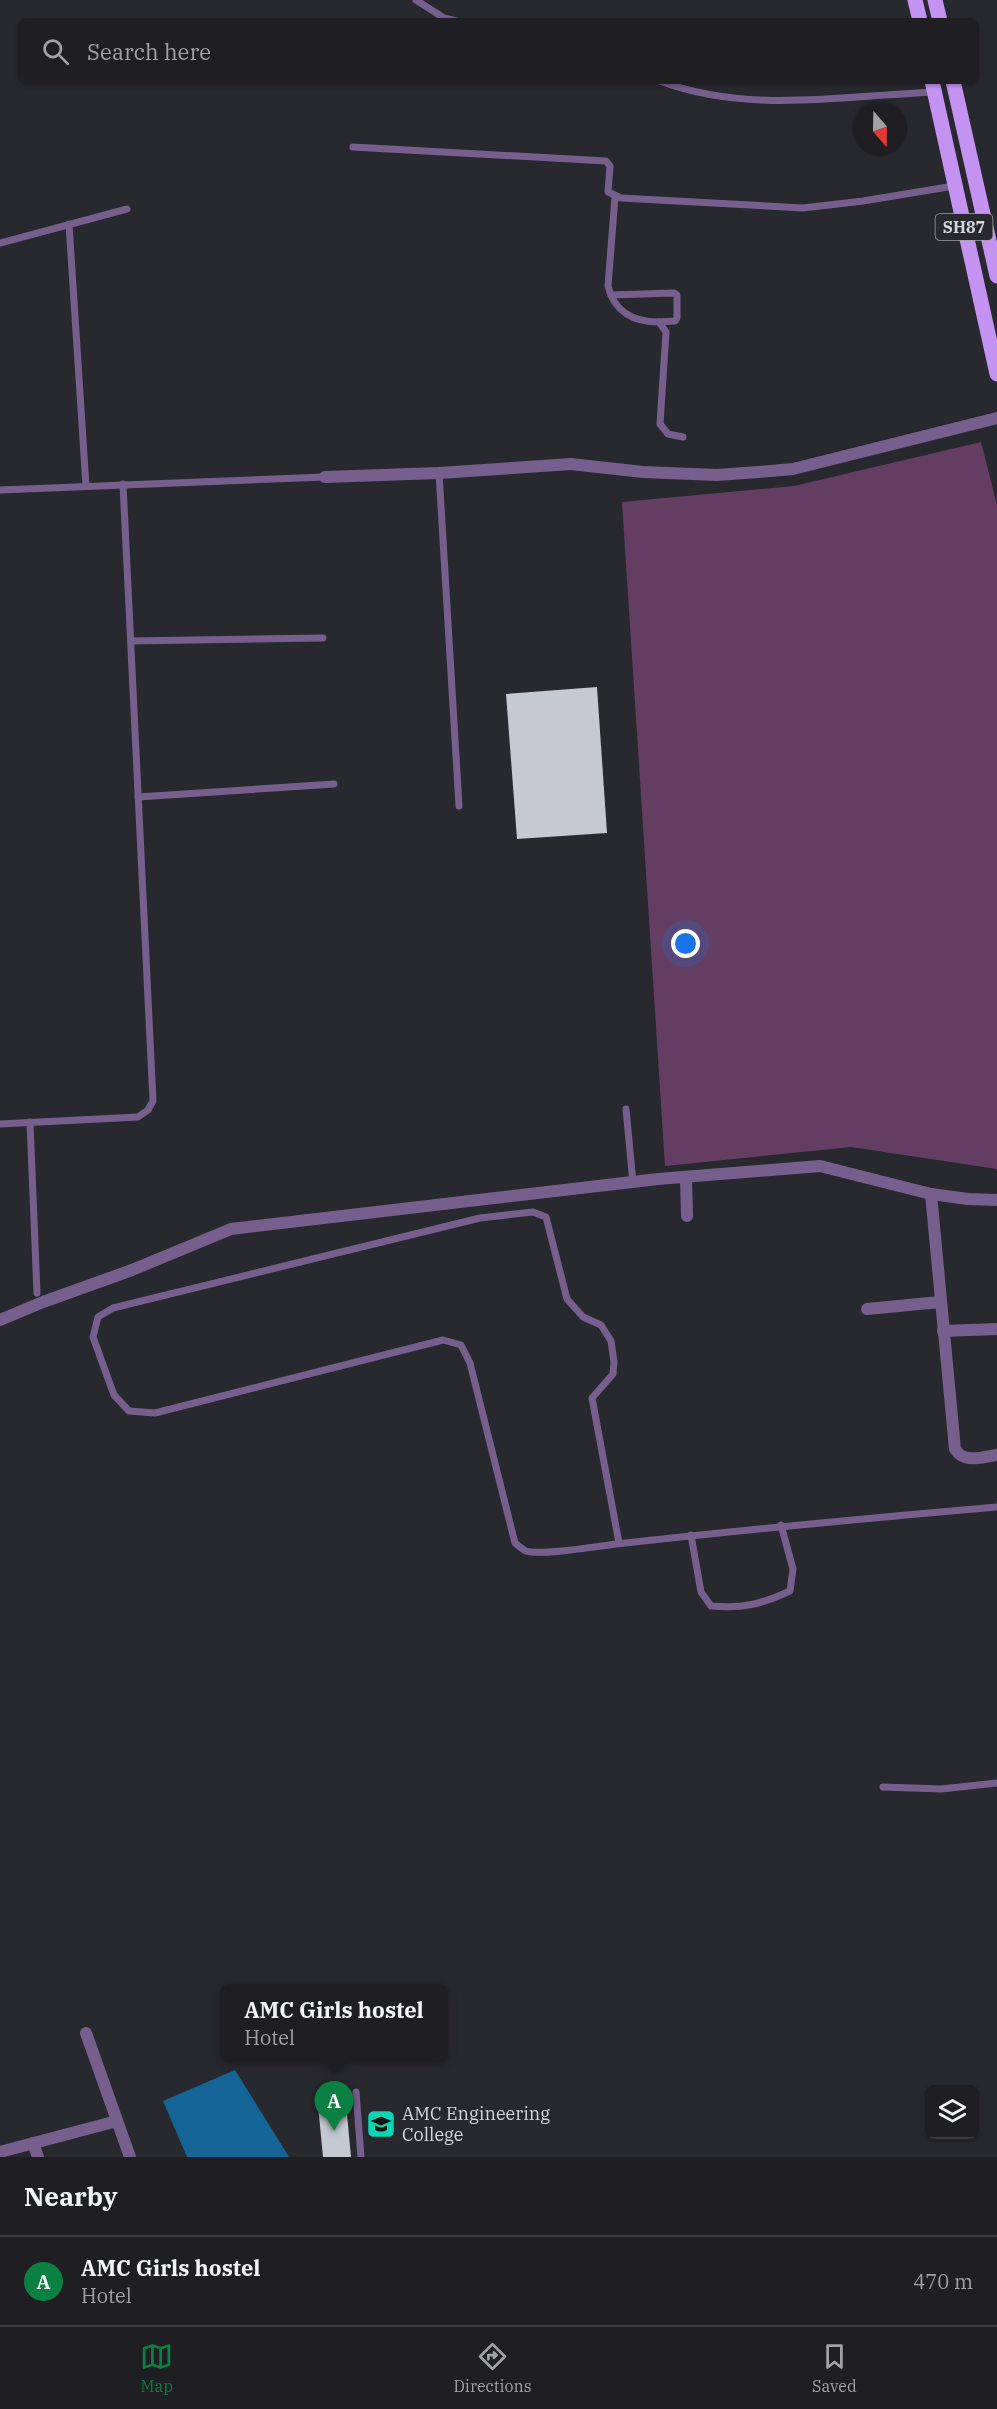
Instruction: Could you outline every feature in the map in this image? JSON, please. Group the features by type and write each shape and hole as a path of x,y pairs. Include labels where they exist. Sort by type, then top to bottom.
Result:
{"main road":[{"path":"915,0 919,18"},
{"path":"935,0 939,18"},
{"name":"SH87","path":"954,84 997,276"},
{"name":"SH87","path":"933,86 997,374"}],"street":[{"path":"325,477 439,473 571,464 644,472 717,475 793,469 997,418"},
{"path":"0,1320 231,1229 633,1183 820,1166 931,1194 997,1200"},
{"path":"687,1178 687,1216"},
{"path":"931,1194 955,1449 959,1456 966,1459 997,1455"},
{"path":"867,1309 940,1302"},
{"path":"943,1331 997,1329"},
{"path":"86,2033 130,2157"},
{"path":"0,2152 117,2121"},
{"path":"33,2143 38,2157"}],"lane":[{"path":"416,0 444,18"},
{"path":"668,84 684,90 719,96 772,101 933,86"},
{"path":"353,147 606,161 610,166 608,192 615,197 803,208 954,186"},
{"path":"610,295 674,293 677,295 677,318 675,321 644,322 627,317 610,295 608,286 615,197"},
{"path":"0,243 127,209"},
{"path":"69,224 86,486"},
{"path":"659,322 666,332 660,424 668,434 683,436"},
{"path":"439,473 459,806"},
{"path":"0,490 325,477"},
{"path":"0,1124 138,1118 148,1110 153,1101 123,484"},
{"path":"131,641 322,638"},
{"path":"138,796 334,784"},
{"path":"626,1109 633,1183"},
{"path":"30,1122 37,1293"},
{"path":"619,1543 592,1398 612,1374 614,1362 611,1341 601,1325 583,1317 567,1299 546,1217 533,1212 480,1218 113,1308 98,1317 93,1337 114,1395 129,1411 155,1413 443,1340 461,1345 470,1363 515,1543 525,1551 544,1552 782,1525 997,1507"},
{"path":"691,1535 701,1592 711,1606 731,1608 765,1603 790,1591 793,1569 782,1525"},
{"path":"883,1787 941,1789 997,1783"},
{"path":"356,2092 361,2157"}],"shaded area":[{"path":"981,442 997,505 997,1169 851,1147 665,1166 622,502 794,486"}],"water":[{"path":"235,2070 289,2157 187,2157 163,2101"}],"building":[{"path":"597,687 607,833 517,839 506,694"},
{"path":"346,2103 351,2157 323,2157 318,2105"}],"place":[{"name":"AMC Engineering College","path":"381,2124"},
{"name":"AMC Girls hostel","path":"334,2131"}]}
